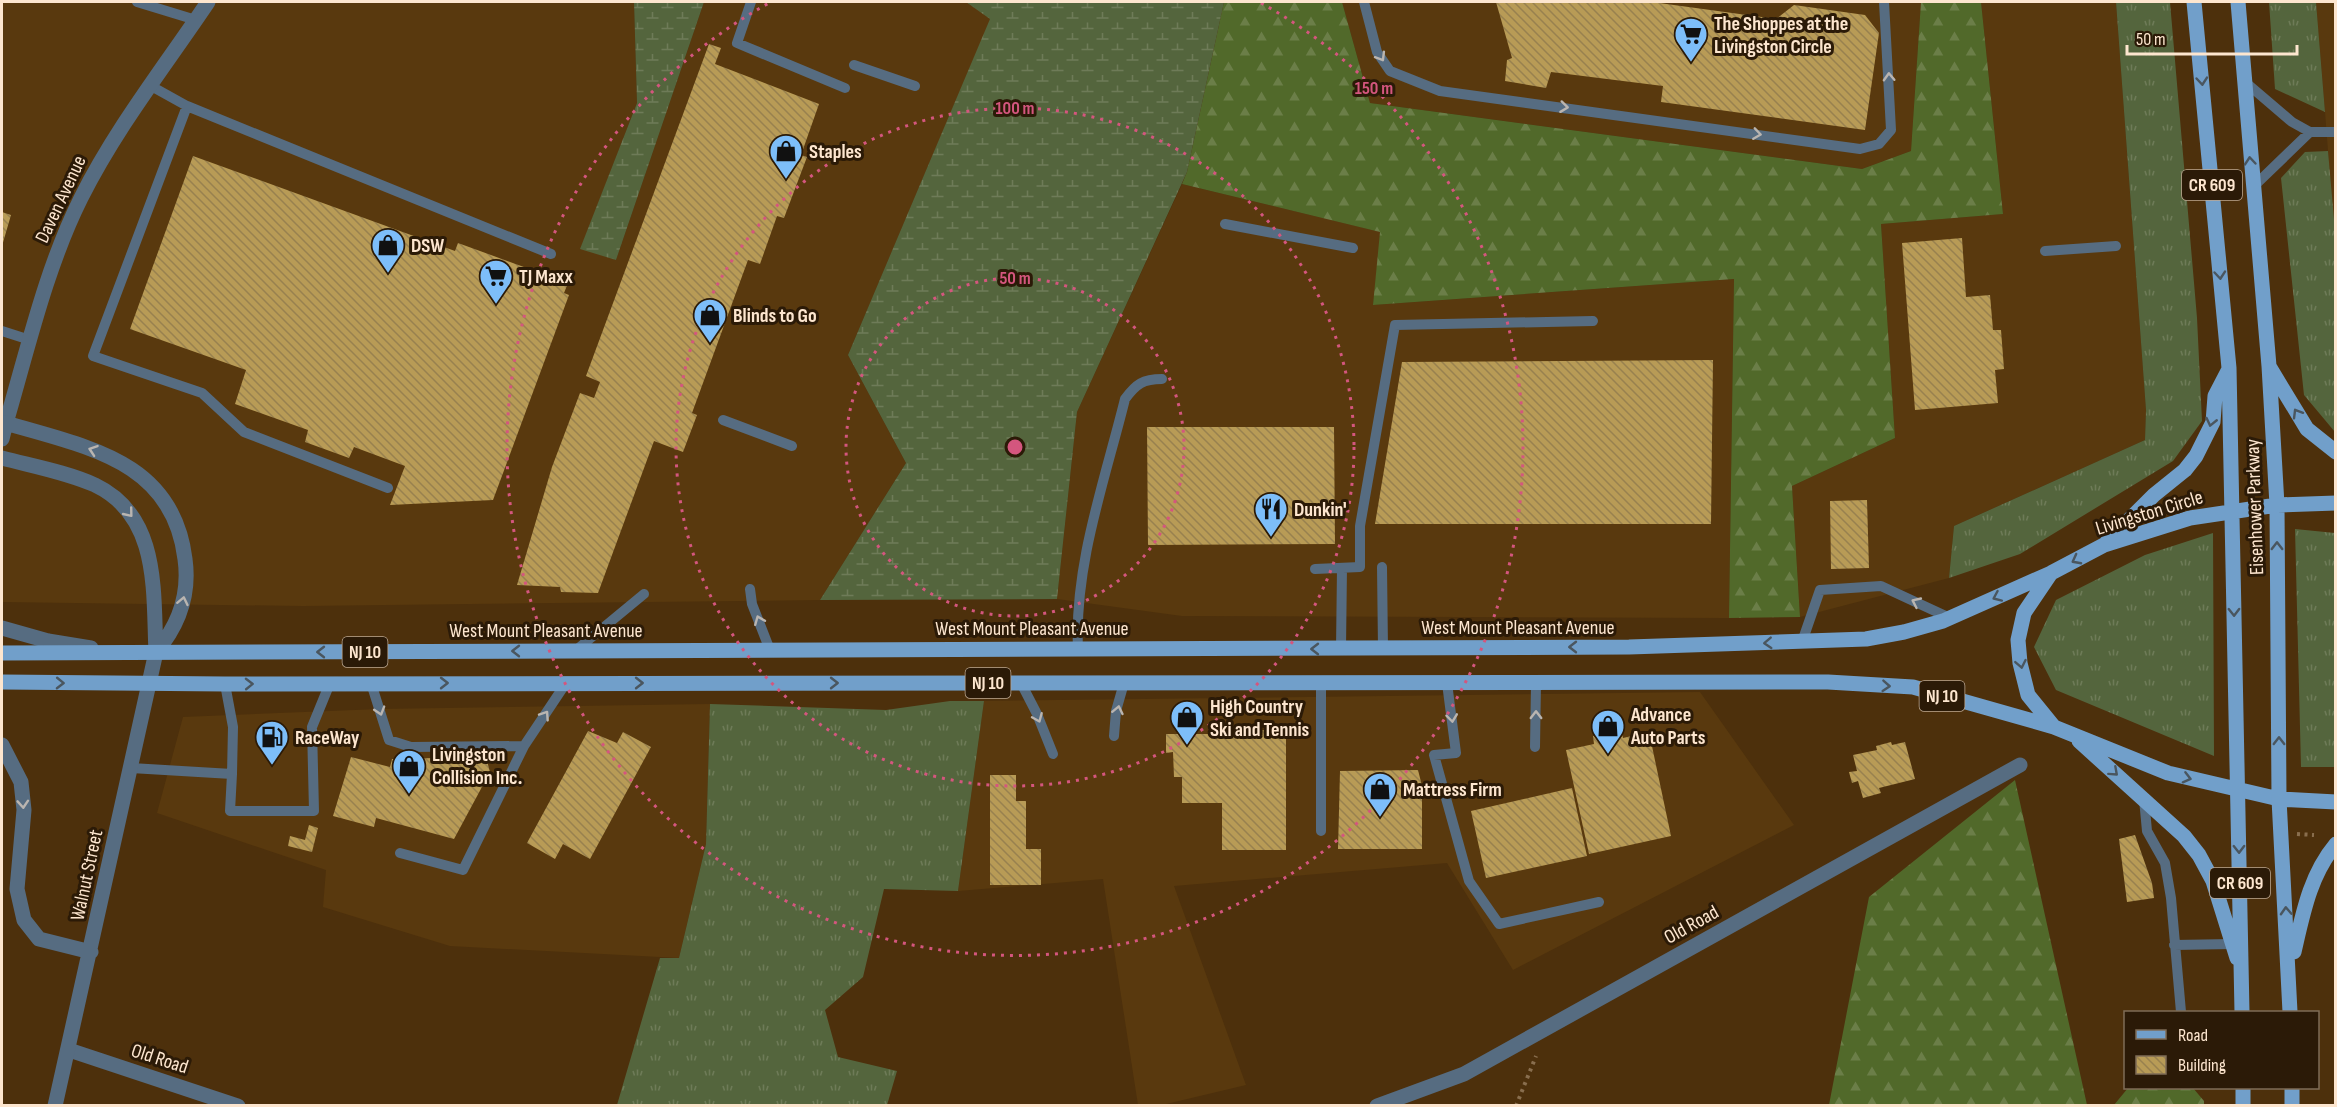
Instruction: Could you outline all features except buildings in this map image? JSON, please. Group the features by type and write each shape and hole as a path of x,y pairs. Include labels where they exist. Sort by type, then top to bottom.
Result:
{"main road":[{"name":"Eisenhower Parkway","path":"2194,2 2229,368 2242,1011"},
{"name":"Eisenhower Parkway","path":"2238,2 2268,366 2277,506 2279,799 2290,969 2290,1011"},
{"path":"2268,366 2307,429 2336,452"},
{"path":"2104,545 2154,495 2172,482 2196,456 2213,422 2215,396 2229,368"},
{"name":"Livingston Circle","path":"2051,573 2104,545 2190,518 2231,511 2336,502"},
{"path":"2051,573 2024,613 2018,640 2020,663 2028,694 2054,727"},
{"name":"West Mount Pleasant Avenue","path":"2,653 1383,649 1629,647 1802,642 1866,639 1904,632 1950,618 2051,573"},
{"name":"NJ 10","path":"2,682 225,684 1828,682 1913,687 2054,727 2168,773 2279,799 2336,802"},
{"path":"2070,733 2184,836 2199,855 2213,881 2242,976"},
{"path":"2290,969 2306,897 2316,872 2336,843"},
{"path":"2243,1089 2243,1106"},
{"path":"2292,1089 2292,1106"}],"street":[{"name":"Daven Avenue","path":"2,439 55,261 80,200 106,151 208,2"},
{"name":"Walnut Street","path":"6,423 115,458 151,484 167,503 178,526 187,573 179,619 156,652"},
{"name":"Walnut Street","path":"2,458 93,485 114,496 131,514 142,532 153,577 156,652 56,1106"},
{"path":"2,628 48,641 124,653"},
{"path":"2,745 21,782 24,810 17,889 24,921 39,939 91,952"},
{"name":"Old Road","path":"1377,1106 1464,1074 2020,765"},
{"name":"Old Road","path":"69,1050 238,1106"}],"lane":[{"path":"136,2 196,20"},
{"path":"751,2 736,43 845,88"},
{"path":"1364,2 1377,52 1390,70 1440,91 1860,149 1879,144 1891,130 1884,2"},
{"path":"854,65 915,86"},
{"path":"2244,81 2263,100 2310,132 2336,132"},
{"path":"151,86 186,106 551,254"},
{"path":"186,106 93,356 202,393 244,432 388,488"},
{"path":"2252,188 2310,132"},
{"path":"1225,224 1353,248"},
{"path":"2045,251 2116,246"},
{"path":"1315,568 1360,567 1360,526 1395,326 1593,321"},
{"path":"2,332 30,340"},
{"path":"1078,649 1077,618 1083,571 1125,399 1134,386 1146,379 1162,379"},
{"path":"723,420 792,446"},
{"path":"1382,567 1383,649"},
{"path":"1341,648 1342,568"},
{"path":"1802,642 1820,590 1881,586 1950,618"},
{"path":"750,590 752,604 770,650"},
{"path":"575,651 644,594"},
{"path":"225,684 233,727 230,811 314,811 312,727 330,683"},
{"path":"372,683 389,740 411,747 524,746"},
{"path":"400,853 463,870 524,746 566,683"},
{"path":"1021,683 1037,714 1053,754"},
{"path":"1114,736 1116,711 1124,683"},
{"path":"1321,683 1321,831"},
{"path":"1447,683 1456,753 1434,755 1469,881 1499,924 1599,902"},
{"path":"1535,747 1536,683"},
{"path":"131,768 232,774"},
{"path":"2144,799 2147,831 2165,863 2171,898 2181,1011"},
{"path":"2174,945 2232,944"}],"path":[{"path":"2296,833 2314,835"},
{"path":"1516,1106 1523,1083 1550,1026"}],"shaded area":[{"path":"2,2 634,2 637,103 581,248 616,260 704,2 966,2 991,18 848,355 906,463 820,600 303,606 2,602"},
{"path":"1342,2 1921,2 1911,151 1862,169 1370,103"},
{"path":"1981,2 2116,2 2146,410 2145,440 1954,526 1949,578 1800,617 1792,486 1895,438 1881,224 2003,214"},
{"path":"2316,2 2335,2 2335,242 2325,112"},
{"path":"1182,184 1381,232 1373,305 1734,279 1729,618 1182,616 1057,599 1077,412"},
{"path":"1700,692 1794,825 1513,970 1447,863 1174,886 1246,1085 1162,1105 1138,1105 1103,879 958,891 984,701"},
{"path":"710,704 706,844 679,958 450,946 323,907 326,870 157,813 183,717 380,709"}],"green space":[{"path":"634,2 704,2 616,260 580,249 637,103"},
{"path":"966,2 1224,2 1187,172 1077,412 1057,599 820,600 906,463 848,355 990,19"},
{"path":"1224,2 1342,2 1370,103 1862,169 1911,151 1921,2 1981,2 2003,214 1881,224 1895,438 1792,486 1800,617 1729,618 1734,279 1373,305 1380,232 1182,184 1187,172"},
{"path":"2116,2 2170,2 2197,318 2202,421 2173,461 2020,554 1949,578 1954,526 2145,440 2146,410"},
{"path":"2269,2 2316,2 2325,112 2275,89"},
{"path":"2328,151 2336,242 2335,432 2304,395 2281,178 2305,152"},
{"path":"2295,529 2335,533 2335,767 2301,767"},
{"path":"2213,533 2214,756 2056,690 2034,647 2056,600 2145,555"},
{"path":"950,701 984,701 958,891 884,889 863,977 825,1010 838,1057 897,1071 887,1105 617,1105 660,958 679,958 706,844 710,704 886,710"},
{"path":"2015,780 2087,1105 1829,1105 1869,897"},
{"path":"2127,1089 2194,1089 2204,1101 2204,1105 2114,1105"}],"place":[{"name":"The Shoppes at the Livingston Circle","path":"1691,63"},
{"name":"Staples","path":"786,180"},
{"name":"DSW","path":"388,274"},
{"name":"TJ Maxx","path":"496,305"},
{"name":"Blinds to Go","path":"710,344"},
{"name":"Dunkin'","path":"1271,538"},
{"name":"High Country Ski and Tennis","path":"1187,746"},
{"name":"Advance Auto Parts","path":"1608,755"},
{"name":"RaceWay","path":"272,766"},
{"name":"Livingston Collision Inc.","path":"409,795"},
{"name":"Mattress Firm","path":"1380,818"}]}
